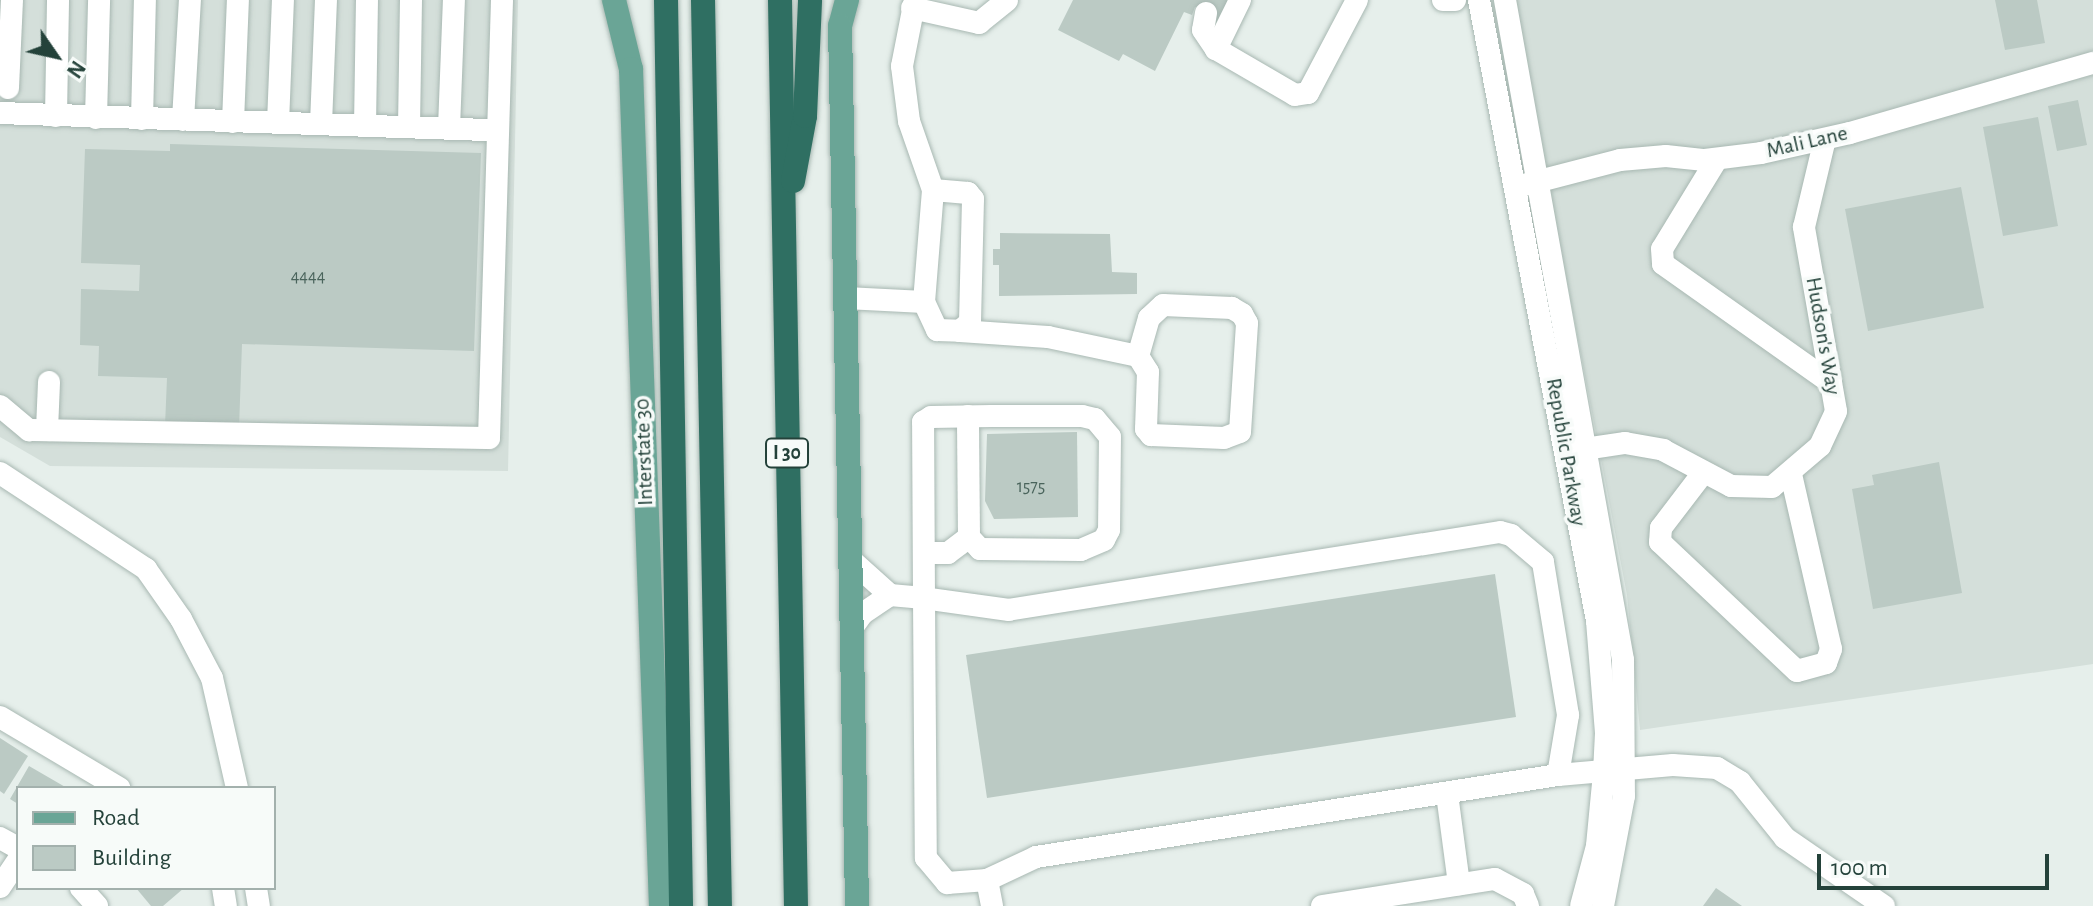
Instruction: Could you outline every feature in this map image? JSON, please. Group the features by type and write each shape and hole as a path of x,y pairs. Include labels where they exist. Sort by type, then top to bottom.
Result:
{"highway":[{"path":"666,0 681,906"},
{"path":"703,0 720,906"},
{"name":"I 30","path":"780,0 796,906"},
{"path":"784,234 805,116 810,0"}],"main road":[{"name":"Interstate 30","path":"614,0 631,69 661,906"},
{"path":"631,69 632,0"},
{"path":"834,0 840,26 857,906"},
{"path":"840,26 847,0"}],"street":[{"path":"12,0 4,88 6,114 497,130"},
{"path":"56,116 58,0"},
{"path":"96,118 99,0"},
{"path":"142,119 145,0"},
{"path":"183,120 190,0"},
{"path":"233,122 238,0"},
{"path":"278,123 283,0"},
{"path":"321,124 326,0"},
{"path":"365,126 367,0"},
{"path":"409,127 411,0"},
{"path":"449,128 454,0"},
{"path":"0,406 29,430 489,438 502,0"},
{"path":"1007,0 979,23 914,4 902,66 909,121 933,190 924,302 937,330 1048,337 1138,356 1148,372 1146,429 1151,435 1224,438 1240,432 1247,323 1242,314 1232,308 1163,305 1149,318 1138,356"},
{"path":"1216,49 1240,0"},
{"path":"1206,13 1203,30 1216,49 1295,95 1308,93 1357,0"},
{"path":"1443,0 1455,0"},
{"name":"Republic Parkway","path":"1479,0 1515,187 1576,450"},
{"name":"Republic Parkway","path":"1505,0 1538,181 1576,450 1597,621 1606,733 1614,769 1603,906"},
{"name":"Mali Lane","path":"1515,187 1620,160 1717,159 1825,139 2093,63"},
{"name":"Hudson's Way","path":"1576,450 1625,443 1663,450 1731,486 1772,487 1791,474 1820,446 1836,411 1804,227 1825,139"},
{"path":"1717,159 1662,249 1663,264 1831,383"},
{"path":"933,190 968,193 973,199 970,322 960,331"},
{"path":"846,298 924,302"},
{"path":"47,430 49,382"},
{"path":"968,416 969,537 980,549 1094,549 1109,530 1110,437 1104,425 1082,416 968,416 923,422 926,858 947,883 987,880 1036,857 1558,775 1614,769 1717,768 1740,782 1785,838 1884,906"},
{"path":"0,473 146,569 212,678 237,786"},
{"path":"1703,473 1661,528 1660,542 1797,671 1826,663 1831,649 1791,474"},
{"path":"851,560 890,595 1009,610 1500,532 1511,535 1543,562 1568,715 1558,775"},
{"path":"925,553 948,553 969,537"},
{"path":"852,628 862,614 890,595"},
{"path":"0,717 116,786"},
{"name":"Republic Parkway","path":"1581,906 1614,769"},
{"path":"1447,794 1459,884"},
{"path":"0,887 16,863"},
{"path":"987,880 992,906"},
{"path":"1322,906 1459,884 1508,883 1523,894 1528,906"},
{"path":"83,890 97,906"}],"shaded area":[{"path":"0,0 518,0 508,471 50,466 0,437"},
{"path":"1513,0 2093,0 2093,664 1640,730 1627,595"}],"building":[{"path":"1073,0 1228,0 1218,19 1195,7 1192,15 1184,12 1155,71 1123,54 1119,61 1058,30"},
{"path":"1995,0 2037,0 2045,43 2005,50"},
{"path":"2078,100 2087,145 2057,151 2048,106"},
{"path":"2038,117 2058,226 2003,236 1983,127"},
{"path":"170,144 481,153 474,351 242,344 239,428 165,426 167,378 98,376 99,346 80,345 81,289 139,291 140,265 81,263 85,149 170,151"},
{"path":"1961,187 1984,308 1868,331 1845,209"},
{"path":"1000,233 1110,234 1112,272 1137,273 1137,294 999,296 999,265 993,265 993,249 1000,249"},
{"path":"1077,432 1078,517 994,519 985,501 987,434"},
{"path":"1939,462 1962,593 1873,609 1852,489 1874,485 1872,475"},
{"path":"1495,574 1516,717 987,798 966,655"},
{"path":"0,738 28,756 4,794 0,791"},
{"path":"29,766 64,786 17,786"},
{"path":"16,789 16,803 10,799"},
{"path":"1716,888 1742,906 1703,906"},
{"path":"138,890 182,890 163,906 151,906"}]}
